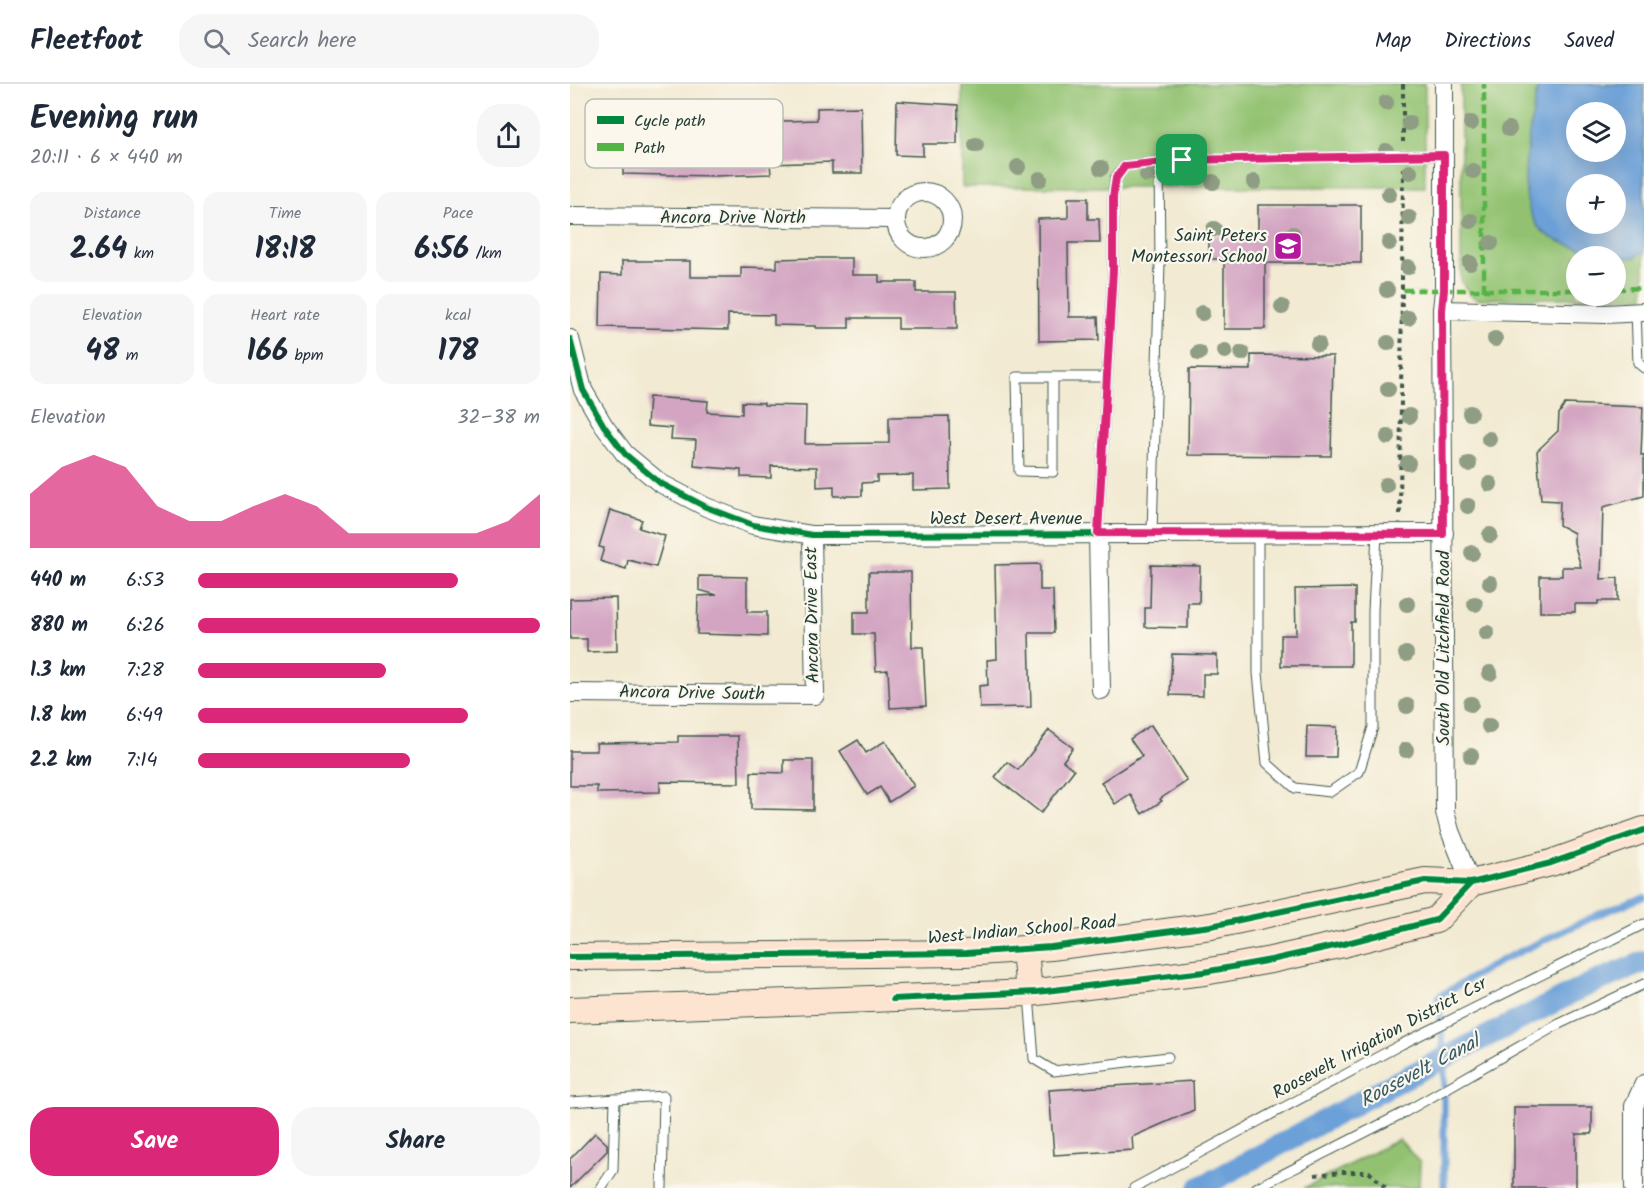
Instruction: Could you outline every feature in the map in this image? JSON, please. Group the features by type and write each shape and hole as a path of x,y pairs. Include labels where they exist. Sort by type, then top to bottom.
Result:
{"main road":[{"name":"West Indian School Road","path":"570,957 966,954 1025,949 1211,926 1425,881 1471,883 1551,863 1644,830"},
{"path":"570,1010 1029,993 1204,972 1343,944 1436,920 1471,883"},
{"path":"1025,949 1029,993"}],"street":[{"name":"South Old Litchfield Road","path":"1444,84 1444,290 1442,310 1445,812 1450,831 1471,883"},
{"name":"Ancora Drive North","path":"570,216 896,219"},
{"path":"1442,310 1605,314 1640,312"},
{"name":"West Desert Avenue","path":"570,339 583,390 604,426 625,454 660,483 706,507 753,525 812,535 1443,534"},
{"path":"1098,533 1101,690"},
{"name":"Ancora Drive East","path":"812,535 815,695"},
{"name":"Ancora Drive South","path":"570,693 815,695"},
{"path":"1637,1178 1634,1106 1644,1084"}],"lane":[{"path":"1098,533 1113,270 1113,197 1116,178 1125,166 1159,162 1444,155"},
{"path":"1152,533 1160,262 1159,162"},
{"path":"1640,312 1638,363 1644,368"},
{"path":"1053,377 1053,472 1019,471 1017,377 1053,377 1106,377"},
{"path":"1258,533 1258,673 1267,763 1295,788 1330,792 1359,772 1373,727 1373,610 1377,533"},
{"name":"Roosevelt Irrigation District Csr","path":"1134,1188 1402,1044 1644,924"},
{"path":"1256,1188 1405,1112 1559,1024 1644,984"},
{"path":"1029,993 1034,1059 1054,1071 1168,1057"},
{"path":"570,1102 664,1096 662,1188"},
{"path":"601,1188 613,1170 615,1099"}],"path":[{"path":"1400,533 1403,84"},
{"path":"1311,1176 1341,1172 1369,1172 1386,1188"}],"green space":[{"path":"962,84 1425,84 1425,187 962,187"},
{"path":"1461,84 1644,84 1644,297 1626,297 1626,246 1566,246 1566,298 1477,299 1470,295 1461,281"},
{"path":"1399,1139 1420,1163 1419,1188 1304,1188"}],"water":[{"path":"1538,84 1644,84 1644,251 1634,258 1626,257 1626,246 1572,246 1543,232 1531,214 1527,197 1525,178"}],"building":[{"path":"897,101 958,105 957,144 923,144 923,156 896,155"},
{"path":"861,107 862,173 832,173 832,162 783,164 783,121 817,120 817,108"},
{"path":"623,168 770,168 771,174 715,176 623,174"},
{"path":"1068,198 1088,198 1088,219 1099,219 1100,243 1068,243 1069,317 1098,317 1099,340 1039,341 1038,219 1068,218"},
{"path":"1258,205 1361,205 1361,263 1265,263 1265,329 1224,329 1224,259 1209,259 1209,235 1258,235"},
{"path":"852,258 852,275 879,275 879,282 916,282 916,292 956,292 957,329 898,329 898,318 849,318 849,328 816,328 816,326 774,325 774,315 728,314 728,330 600,327 601,274 622,275 622,261 690,261 690,277 741,277 741,267 777,268 777,259"},
{"path":"1251,355 1333,356 1331,456 1188,455 1189,369 1251,370"},
{"path":"649,397 708,401 707,412 742,414 742,402 806,406 805,444 889,443 889,417 949,416 950,489 913,490 913,475 877,476 877,482 862,483 862,496 834,496 834,486 817,487 817,467 771,466 771,478 741,477 741,470 694,466 696,440 671,439 672,428 647,426"},
{"path":"1565,404 1643,407 1641,455 1644,455 1644,496 1603,507 1601,579 1618,578 1618,601 1575,604 1575,612 1540,612 1540,576 1562,576 1562,567 1581,567 1574,543 1574,533 1559,525 1560,501 1541,500 1537,451 1558,431 1559,414"},
{"path":"610,510 642,520 639,528 665,536 656,567 628,560 626,569 600,561 604,548 599,547"},
{"path":"1040,564 1040,590 1053,590 1054,633 1029,633 1031,707 980,708 979,686 988,685 987,660 997,659 995,565"},
{"path":"1151,565 1200,566 1199,603 1188,603 1188,628 1145,627 1145,608 1150,608"},
{"path":"869,572 911,572 912,647 923,647 926,706 890,708 888,670 876,671 874,634 854,634 854,612 869,612"},
{"path":"699,576 747,577 747,612 767,612 767,636 697,634 698,596 717,595 699,590"},
{"path":"1355,588 1355,622 1351,622 1351,666 1281,666 1281,635 1296,635 1295,589"},
{"path":"616,598 617,651 587,652 587,639 570,639 570,599"},
{"path":"1172,654 1217,655 1217,674 1203,674 1203,696 1170,695"},
{"path":"1151,725 1187,781 1142,814 1130,794 1115,804 1101,782 1142,756 1130,739"},
{"path":"1307,726 1337,727 1336,757 1306,757"},
{"path":"1049,730 1073,748 1063,761 1074,770 1041,813 995,777 1007,762 1018,770"},
{"path":"678,736 738,736 739,783 660,782 660,792 597,793 597,786 570,786 570,751 597,751 596,743 678,742"},
{"path":"858,740 866,753 885,741 914,786 889,802 880,787 867,795 840,751"},
{"path":"784,760 813,760 813,810 751,809 751,772 784,773"},
{"path":"1193,1081 1194,1110 1132,1137 1133,1150 1054,1155 1049,1090"},
{"path":"1514,1107 1592,1107 1592,1134 1576,1134 1576,1188 1514,1188"},
{"path":"595,1133 607,1144 607,1151 570,1188 570,1159"}],"waterway":[{"path":"1444,1188 1444,1058 1438,997 1502,960 1602,913 1644,897"},
{"name":"Roosevelt Canal","path":"1199,1188 1387,1087 1588,985 1644,962"}],"marked path":[{"path":"1484,84 1484,291"},
{"path":"1626,289 1644,288"},
{"path":"1403,290 1566,290"}],"cycle path":[{"path":"570,339 583,390 604,426 625,454 660,483 706,507 753,525 812,535 1444,533"},
{"path":"570,957 966,953 1051,947 1211,926 1425,881 1471,883 1551,863 1644,830"},
{"path":"893,999 1037,992 1204,972 1271,960 1436,920 1471,883"}],"place":[{"name":"Saint Peters Montessori School","path":"1288,246"}],"route":[{"path":"1444,155 1443,534 1098,533 1113,270 1113,197 1116,178 1125,166 1182,160 1444,155"}]}
